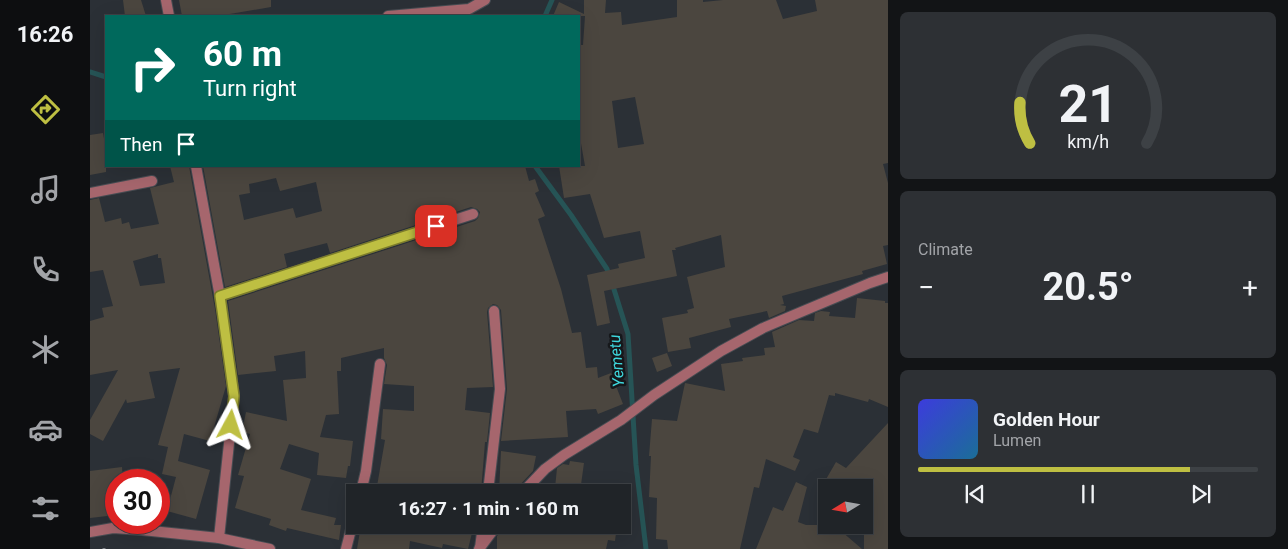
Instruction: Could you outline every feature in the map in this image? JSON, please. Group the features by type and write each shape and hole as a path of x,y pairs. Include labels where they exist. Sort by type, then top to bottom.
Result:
{"street":[{"path":"166,0 169,15"},
{"path":"400,15 469,9 485,0"},
{"path":"196,167 220,296 234,396 219,538"},
{"path":"90,194 152,181"},
{"path":"220,296 473,214"},
{"path":"531,484 545,469 564,455 621,420 654,395 721,351 764,328 888,276"},
{"path":"489,484 500,389 494,311"},
{"path":"363,484 380,364"},
{"path":"90,532 113,528 132,529 219,538 270,549"},
{"path":"346,549 350,534"},
{"path":"479,549 482,534"},
{"path":"479,549 490,534"}],"building":[{"path":"123,0 141,0 146,15 125,15"},
{"path":"179,0 271,0 271,7 224,15 182,15"},
{"path":"584,0 606,0 605,13 621,12 622,25 677,17 677,0 703,0 703,2 776,0 783,19 817,11 815,0 888,0 888,163 883,164 888,183 888,245 883,246 887,264 862,271 863,274 782,296 784,304 780,305 786,306 785,311 769,318 767,311 729,319 731,327 689,338 691,348 668,352 662,318 688,313 687,310 694,308 687,277 725,267 721,235 672,250 677,276 604,291 610,323 597,326 587,275 619,268 618,264 645,258 640,231 604,238 590,194 564,198 559,167 585,166 580,138 580,45 583,45 585,16 553,15 559,2 584,14","holes":["635,97 644,144 618,148 612,101"]},
{"path":"103,133 106,172 90,175 90,135"},
{"path":"170,167 189,167 215,309 226,386 210,441 184,434 178,461 210,470 196,519 170,512 170,500 176,477 170,476 170,469 163,469 168,447 158,445 180,368 149,372 155,398 127,403 126,399 103,441 90,434 90,420 118,370 90,375 90,321 104,317 102,308 113,306 103,270 90,272 90,200 99,198 105,222 121,218 122,224 129,222 131,229 159,224 150,188 174,182","holes":["158,254 158,258 161,258 165,283 140,286 133,261"]},
{"path":"203,167 525,167 529,181 535,179 539,191 535,193 545,216 538,219 561,289 572,333 581,332 586,368 597,367 598,378 611,373 623,404 598,414 596,409 566,411 568,437 501,441 507,389 501,310 497,305 493,304 488,308 487,312 493,387 467,388 465,410 490,413 487,442 485,442 482,484 377,484 385,440 381,439 383,409 414,411 414,386 384,384 387,365 384,358 384,348 341,358 341,371 337,371 339,414 326,415 320,437 353,441 350,466 348,466 346,478 317,475 319,453 289,444 280,469 311,479 301,510 336,518 334,525 341,525 339,540 287,528 286,531 269,525 271,519 235,508 244,476 238,475 250,434 242,432 246,412 287,421 283,380 306,378 305,351 274,356 276,371 238,375 228,301 475,221 480,212 471,207 330,253 327,243 284,254 287,267 225,287","holes":["276,178 280,191 316,182 322,211 296,218 293,208 244,220 239,195 250,193 249,184"]},
{"path":"857,298 888,303 888,407 869,399 868,402 835,393 835,396 829,395 818,433 804,429 793,457 800,460 795,471 766,459 759,488 754,487 740,549 668,549 667,540 656,539 657,498 649,497 651,456 649,456 652,419 677,421 685,383 725,391 721,364 743,361 742,358 765,355 764,348 775,347 772,332 799,320 814,321 815,313 821,311 830,312 829,316 855,318"},
{"path":"667,353 672,366 657,372 652,358"},
{"path":"888,423 888,549 864,549 864,534 873,534 873,479 826,479 836,462 846,468"},
{"path":"501,451 536,456 533,471 521,484 499,484"},
{"path":"570,461 584,463 581,484 555,484 557,468 563,464 569,465"},
{"path":"122,467 122,469 106,469"},
{"path":"105,469 105,516 90,518 90,471"},
{"path":"796,482 807,487 798,522 806,525 818,525 818,534 844,534 862,549 756,549 773,507 783,511"},
{"path":"360,534 472,534 468,549 443,544 442,548 410,541 409,549 357,549"},
{"path":"499,534 616,534 615,541 608,540 606,549 497,549 497,536"}],"waterway":[{"name":"Yemetu","path":"545,15 552,0"},
{"path":"90,72 105,77"},
{"name":"Yemetu","path":"536,167 571,215 607,269 609,275"},
{"name":"Yemetu","path":"612,283 628,334 636,465 646,549"}],"route":[{"path":"231,425 234,396 220,296 436,226"}]}
